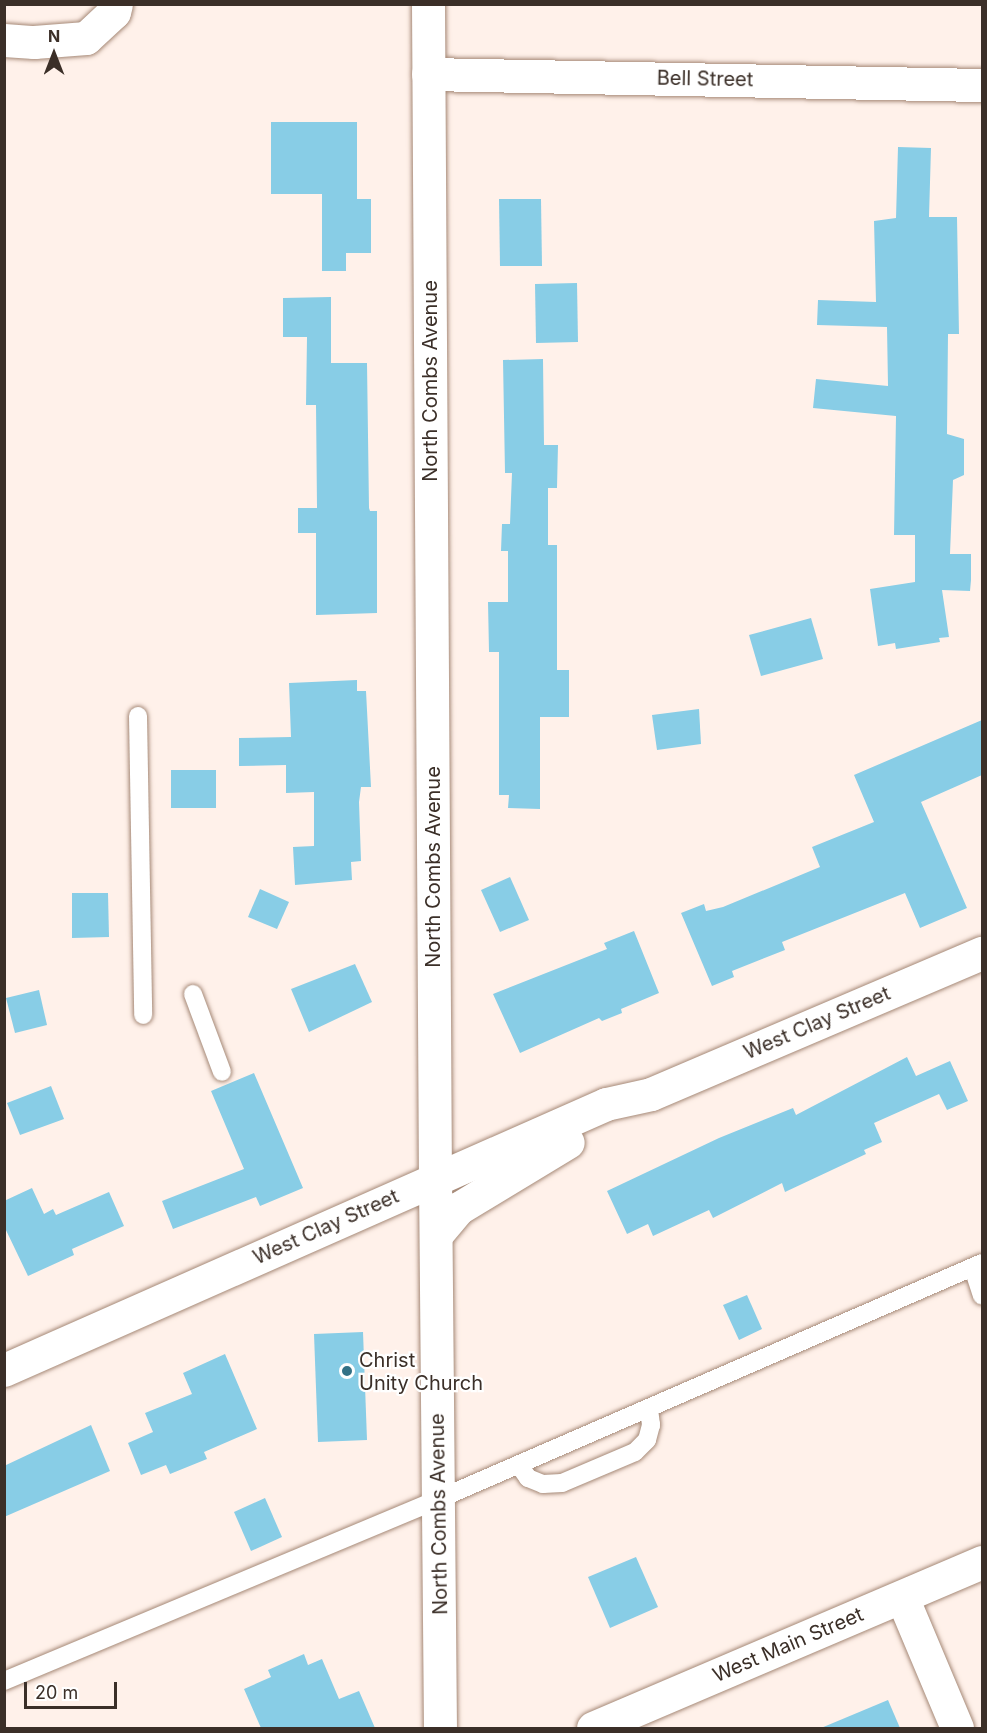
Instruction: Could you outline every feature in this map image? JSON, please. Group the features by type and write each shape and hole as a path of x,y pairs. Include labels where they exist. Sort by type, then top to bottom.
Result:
{"street":[{"path":"4,40 34,42 86,38 114,12 116,4"},
{"name":"North Combs Avenue","path":"428,4 440,1728"},
{"name":"Bell Street","path":"428,74 982,85"},
{"name":"West Clay Street","path":"4,1370 606,1104 651,1094 982,952"},
{"name":"West Clay Street","path":"436,1235 459,1208 502,1178 631,1110 651,1094"},
{"name":"West Main Street","path":"593,1728 982,1562"},
{"path":"902,1597 957,1728"}],"lane":[{"path":"138,716 143,1015"},
{"path":"193,994 222,1072"},
{"path":"4,1680 439,1499 978,1266 982,1296"},
{"path":"519,1464 528,1478 543,1484 562,1483 635,1452 647,1440 649,1408"}],"building":[{"path":"271,122 357,122 357,199 371,199 371,253 346,253 346,271 322,271 322,194 271,194"},
{"path":"898,147 931,148 929,217 957,217 959,334 948,334 947,434 964,439 964,475 953,480 950,554 971,554 971,580 970,591 942,590 949,637 939,638 940,642 896,649 895,643 878,646 870,589 915,582 915,535 894,535 896,416 813,408 816,379 888,386 887,327 817,325 818,300 876,302 874,221 896,218"},
{"path":"499,199 541,199 542,266 500,266"},
{"path":"577,283 578,342 536,343 535,284"},
{"path":"331,297 331,363 367,363 369,508 370,511 377,511 377,613 316,615 316,533 298,533 298,508 317,508 316,405 306,405 307,337 283,337 283,298"},
{"path":"543,359 544,445 558,445 557,488 548,488 548,545 557,545 557,670 569,670 569,717 540,717 540,809 508,808 509,795 499,795 499,652 489,652 488,602 508,602 508,551 501,551 502,524 510,524 512,473 505,473 503,360"},
{"path":"811,618 823,659 761,676 749,635"},
{"path":"357,680 357,691 366,691 371,787 361,787 359,802 361,861 351,862 352,880 295,885 293,847 314,846 314,792 286,793 286,765 239,766 239,738 291,737 289,683"},
{"path":"699,709 701,744 657,750 652,715"},
{"path":"982,720 982,775 921,802 967,908 920,928 905,893 782,942 785,950 732,971 734,977 712,986 681,913 704,904 706,911 723,907 820,867 812,847 874,822 854,775"},
{"path":"171,770 216,770 216,808 171,808"},
{"path":"510,877 529,920 500,932 481,890"},
{"path":"260,889 289,902 277,929 248,917"},
{"path":"72,893 108,893 109,937 72,938"},
{"path":"634,931 659,993 621,1009 622,1013 602,1021 599,1018 520,1053 493,994 607,949 604,943"},
{"path":"355,964 372,1002 309,1032 291,989"},
{"path":"39,990 47,1025 15,1033 6,998"},
{"path":"907,1057 916,1076 950,1061 968,1101 947,1110 939,1094 874,1123 882,1142 864,1150 866,1154 785,1192 782,1183 713,1218 709,1210 653,1236 648,1224 627,1234 607,1191 719,1138 793,1108 796,1115"},
{"path":"254,1073 303,1188 260,1206 256,1197 173,1229 162,1201 244,1169 211,1091"},
{"path":"51,1086 64,1119 20,1135 7,1103"},
{"path":"32,1188 44,1214 53,1209 56,1215 109,1192 124,1226 72,1249 74,1255 28,1276 4,1226 4,1201"},
{"path":"747,1295 762,1329 739,1340 723,1305"},
{"path":"363,1332 367,1440 318,1442 314,1334"},
{"path":"225,1354 257,1429 204,1452 207,1459 170,1474 166,1465 141,1475 128,1443 153,1432 145,1413 192,1394 183,1373"},
{"path":"91,1425 110,1471 4,1517 4,1466"},
{"path":"265,1498 282,1537 251,1551 234,1512"},
{"path":"636,1557 658,1607 610,1628 588,1577"},
{"path":"304,1654 308,1665 322,1659 339,1699 359,1691 375,1728 261,1728 244,1689 271,1677 268,1670"},
{"path":"888,1700 900,1728 821,1728"}],"place":[{"name":"Christ Unity Church","path":"347,1371"}]}
